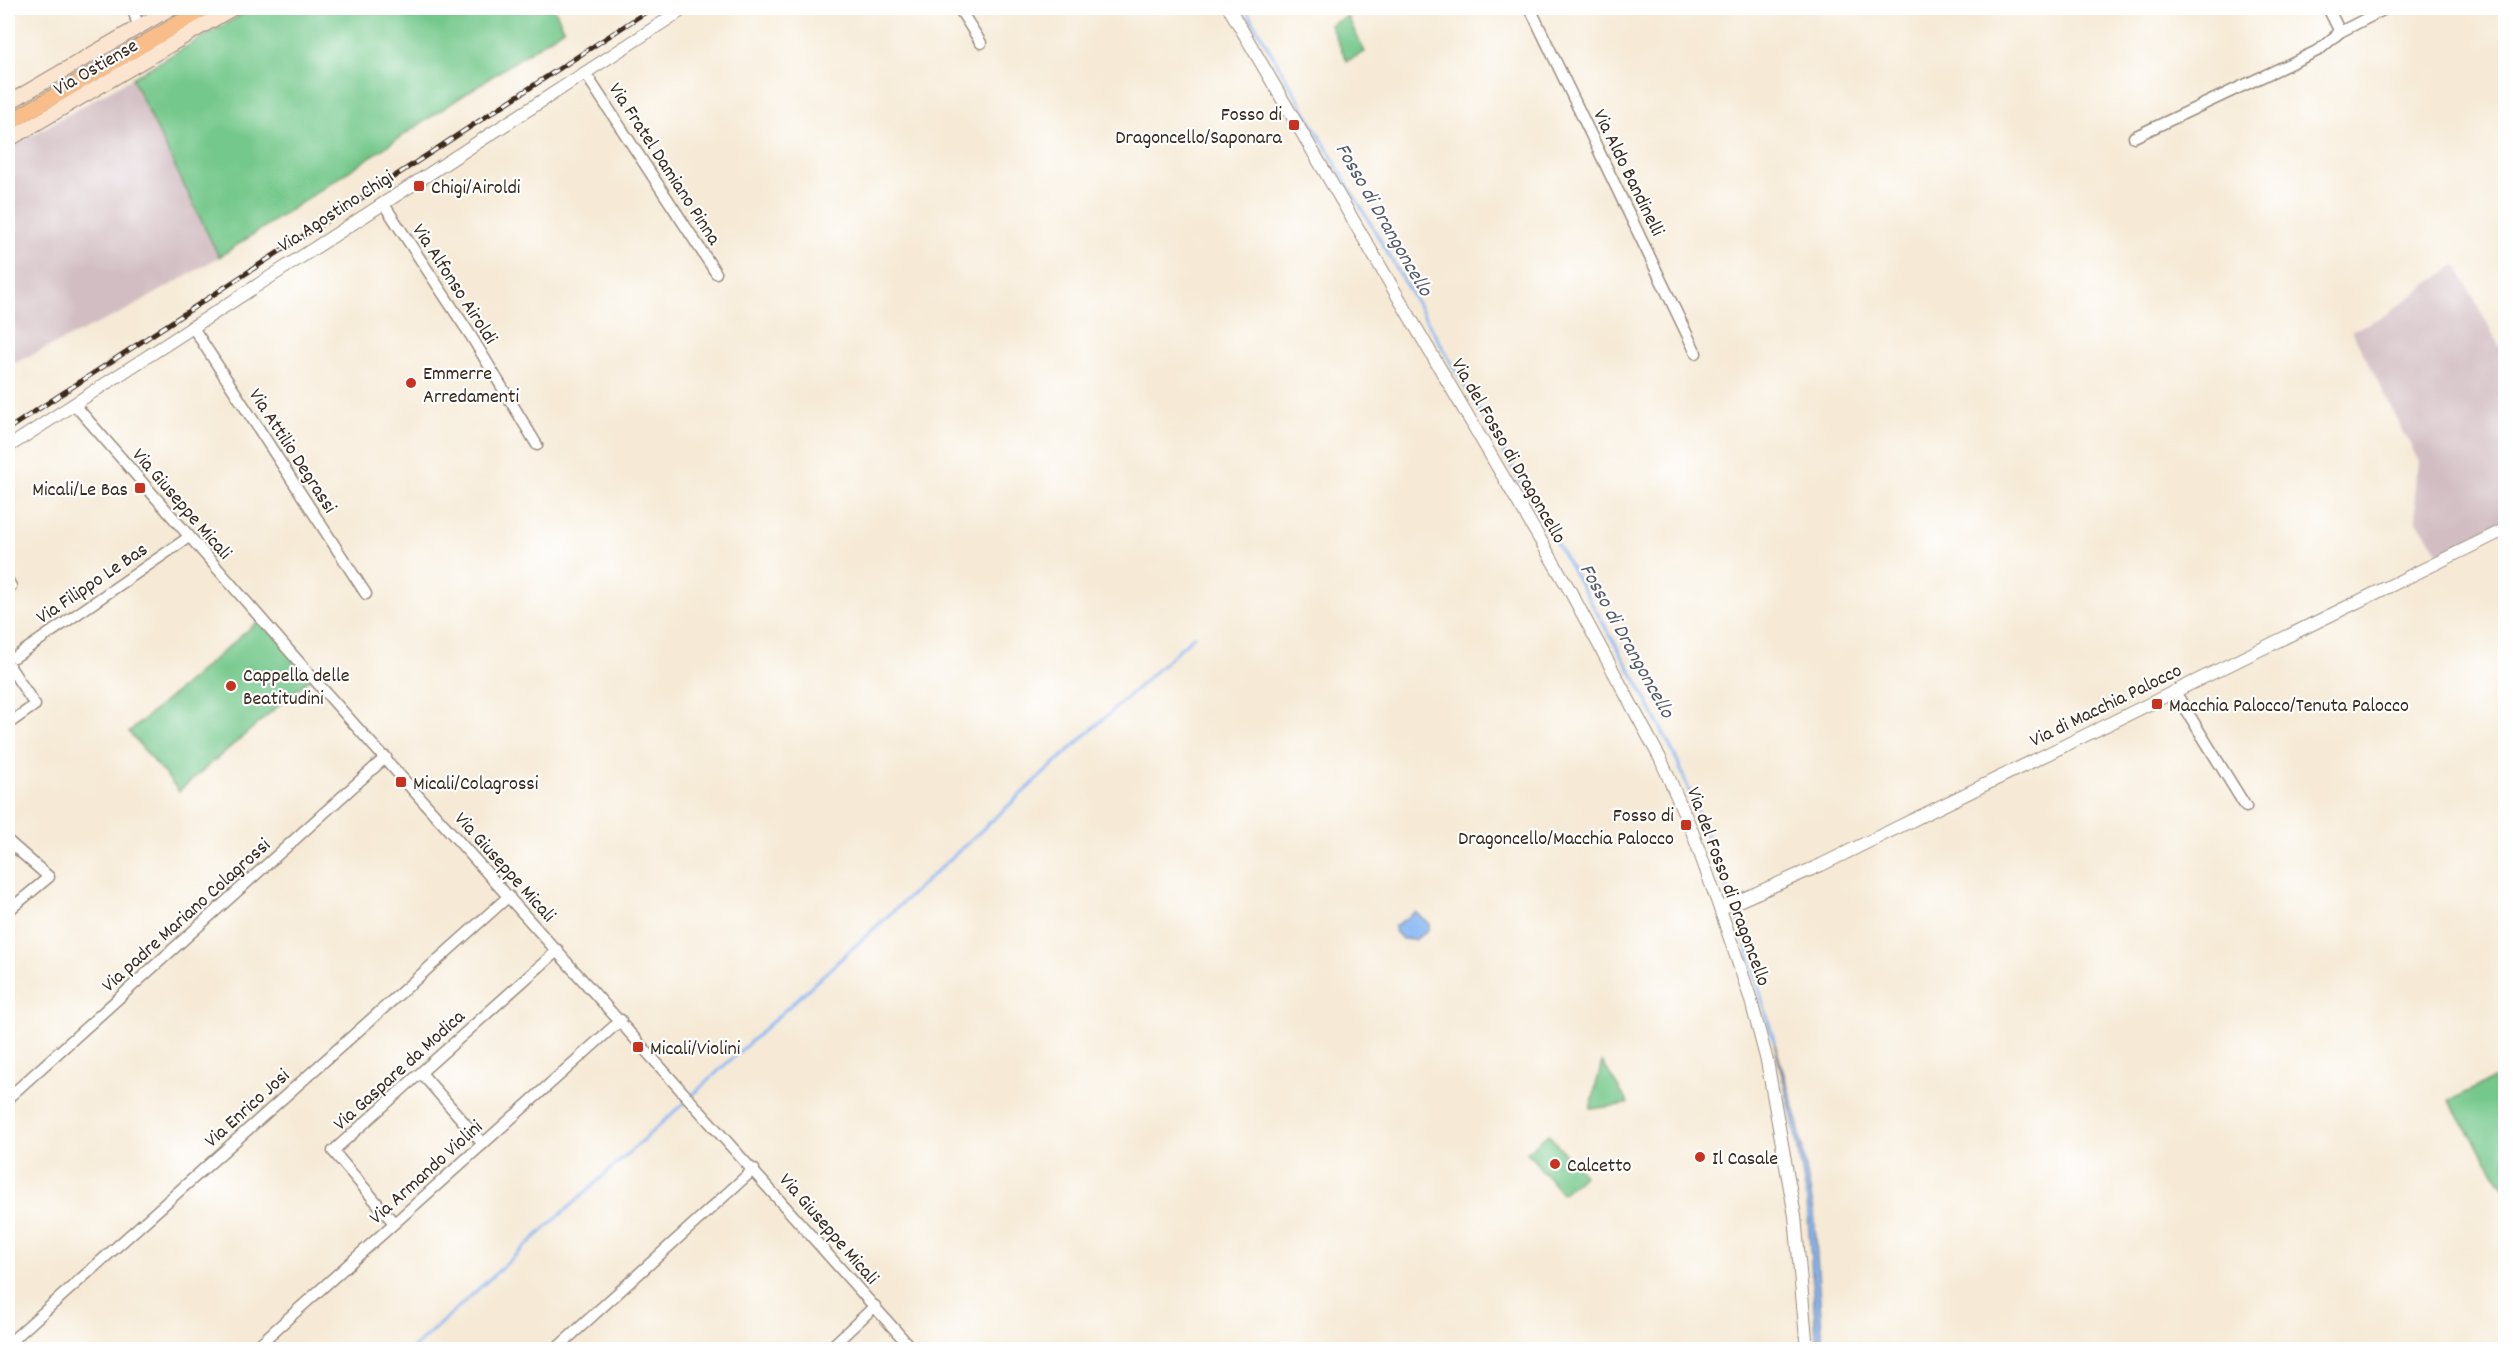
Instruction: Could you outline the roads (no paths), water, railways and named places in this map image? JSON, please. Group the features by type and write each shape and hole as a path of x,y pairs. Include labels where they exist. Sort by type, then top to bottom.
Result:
{"main road":[{"path":"8,103 171,8"},
{"path":"8,123 205,8"},
{"name":"Via Ostiense","path":"8,140 233,8"}],"street":[{"path":"133,8 138,27"},
{"name":"Via Agostino Chigi","path":"8,447 685,8"},
{"path":"959,8 981,43"},
{"name":"Via del Fosso di Dragoncello","path":"1229,8 1580,610 1661,760 1692,831 1730,905 1784,1140 1796,1216 1807,1350"},
{"name":"Via Aldo Bandinelli","path":"1530,8 1696,353"},
{"path":"2328,8 2340,32"},
{"path":"2134,137 2319,50 2340,32 2387,8"},
{"name":"Via Fratel Damiano Pinna","path":"585,73 716,273"},
{"name":"Via Alfonso Airoldi","path":"383,203 471,336 537,445"},
{"name":"Via Attilio Degrassi","path":"192,326 366,594"},
{"name":"Via Giuseppe Micali","path":"74,404 189,537 683,1089 913,1350"},
{"name":"Via di Macchia Palocco","path":"1730,905 1821,865 2505,529"},
{"name":"Via Filippo Le Bas","path":"11,660 189,537"},
{"path":"8,724 35,705 11,660"},
{"path":"2175,692 2246,807"},
{"name":"Via padre Mariano Colagrossi","path":"8,1098 386,757"},
{"path":"8,841 49,877 8,910"},
{"name":"Via Enrico Josi","path":"8,1344 509,896"},
{"name":"Via Gaspare da Modica","path":"394,1223 333,1151 558,950"},
{"name":"Via Armando Violini","path":"253,1350 621,1020"},
{"path":"421,1072 483,1144"},
{"path":"555,1350 754,1169"},
{"path":"828,1350 875,1306"}],"water":[{"path":"1416,912 1429,924 1429,929 1415,940 1402,939 1395,931 1395,926"},
{"path":"1773,1038 1796,1115 1814,1212 1823,1349 1817,1349 1807,1199 1792,1116"}],"waterway":[{"name":"Fosso di Drangoncello","path":"1245,8 1639,685 1677,760 1732,900"},
{"path":"691,1096 1194,636"},
{"name":"Fosso di Drangoncello","path":"1735,906 1774,1041"},
{"path":"411,1350 686,1101"}],"railway":[{"path":"8,429 652,8"}],"place":[{"name":"Fosso di Dragoncello/Saponara","path":"1294,125"},
{"name":"Chigi/Airoldi","path":"419,186"},
{"name":"Emmerre Arredamenti","path":"411,383"},
{"name":"Micali/Le Bas","path":"140,488"},
{"name":"Cappella delle Beatitudini","path":"231,686"},
{"name":"Macchia Palocco/Tenuta Palocco","path":"2157,704"},
{"name":"Micali/Colagrossi","path":"401,782"},
{"name":"Fosso di Dragoncello/Macchia Palocco","path":"1686,825"},
{"name":"Micali/Violini","path":"638,1047"},
{"name":"Il Casale","path":"1700,1157"},
{"name":"Calcetto","path":"1555,1164"}]}
